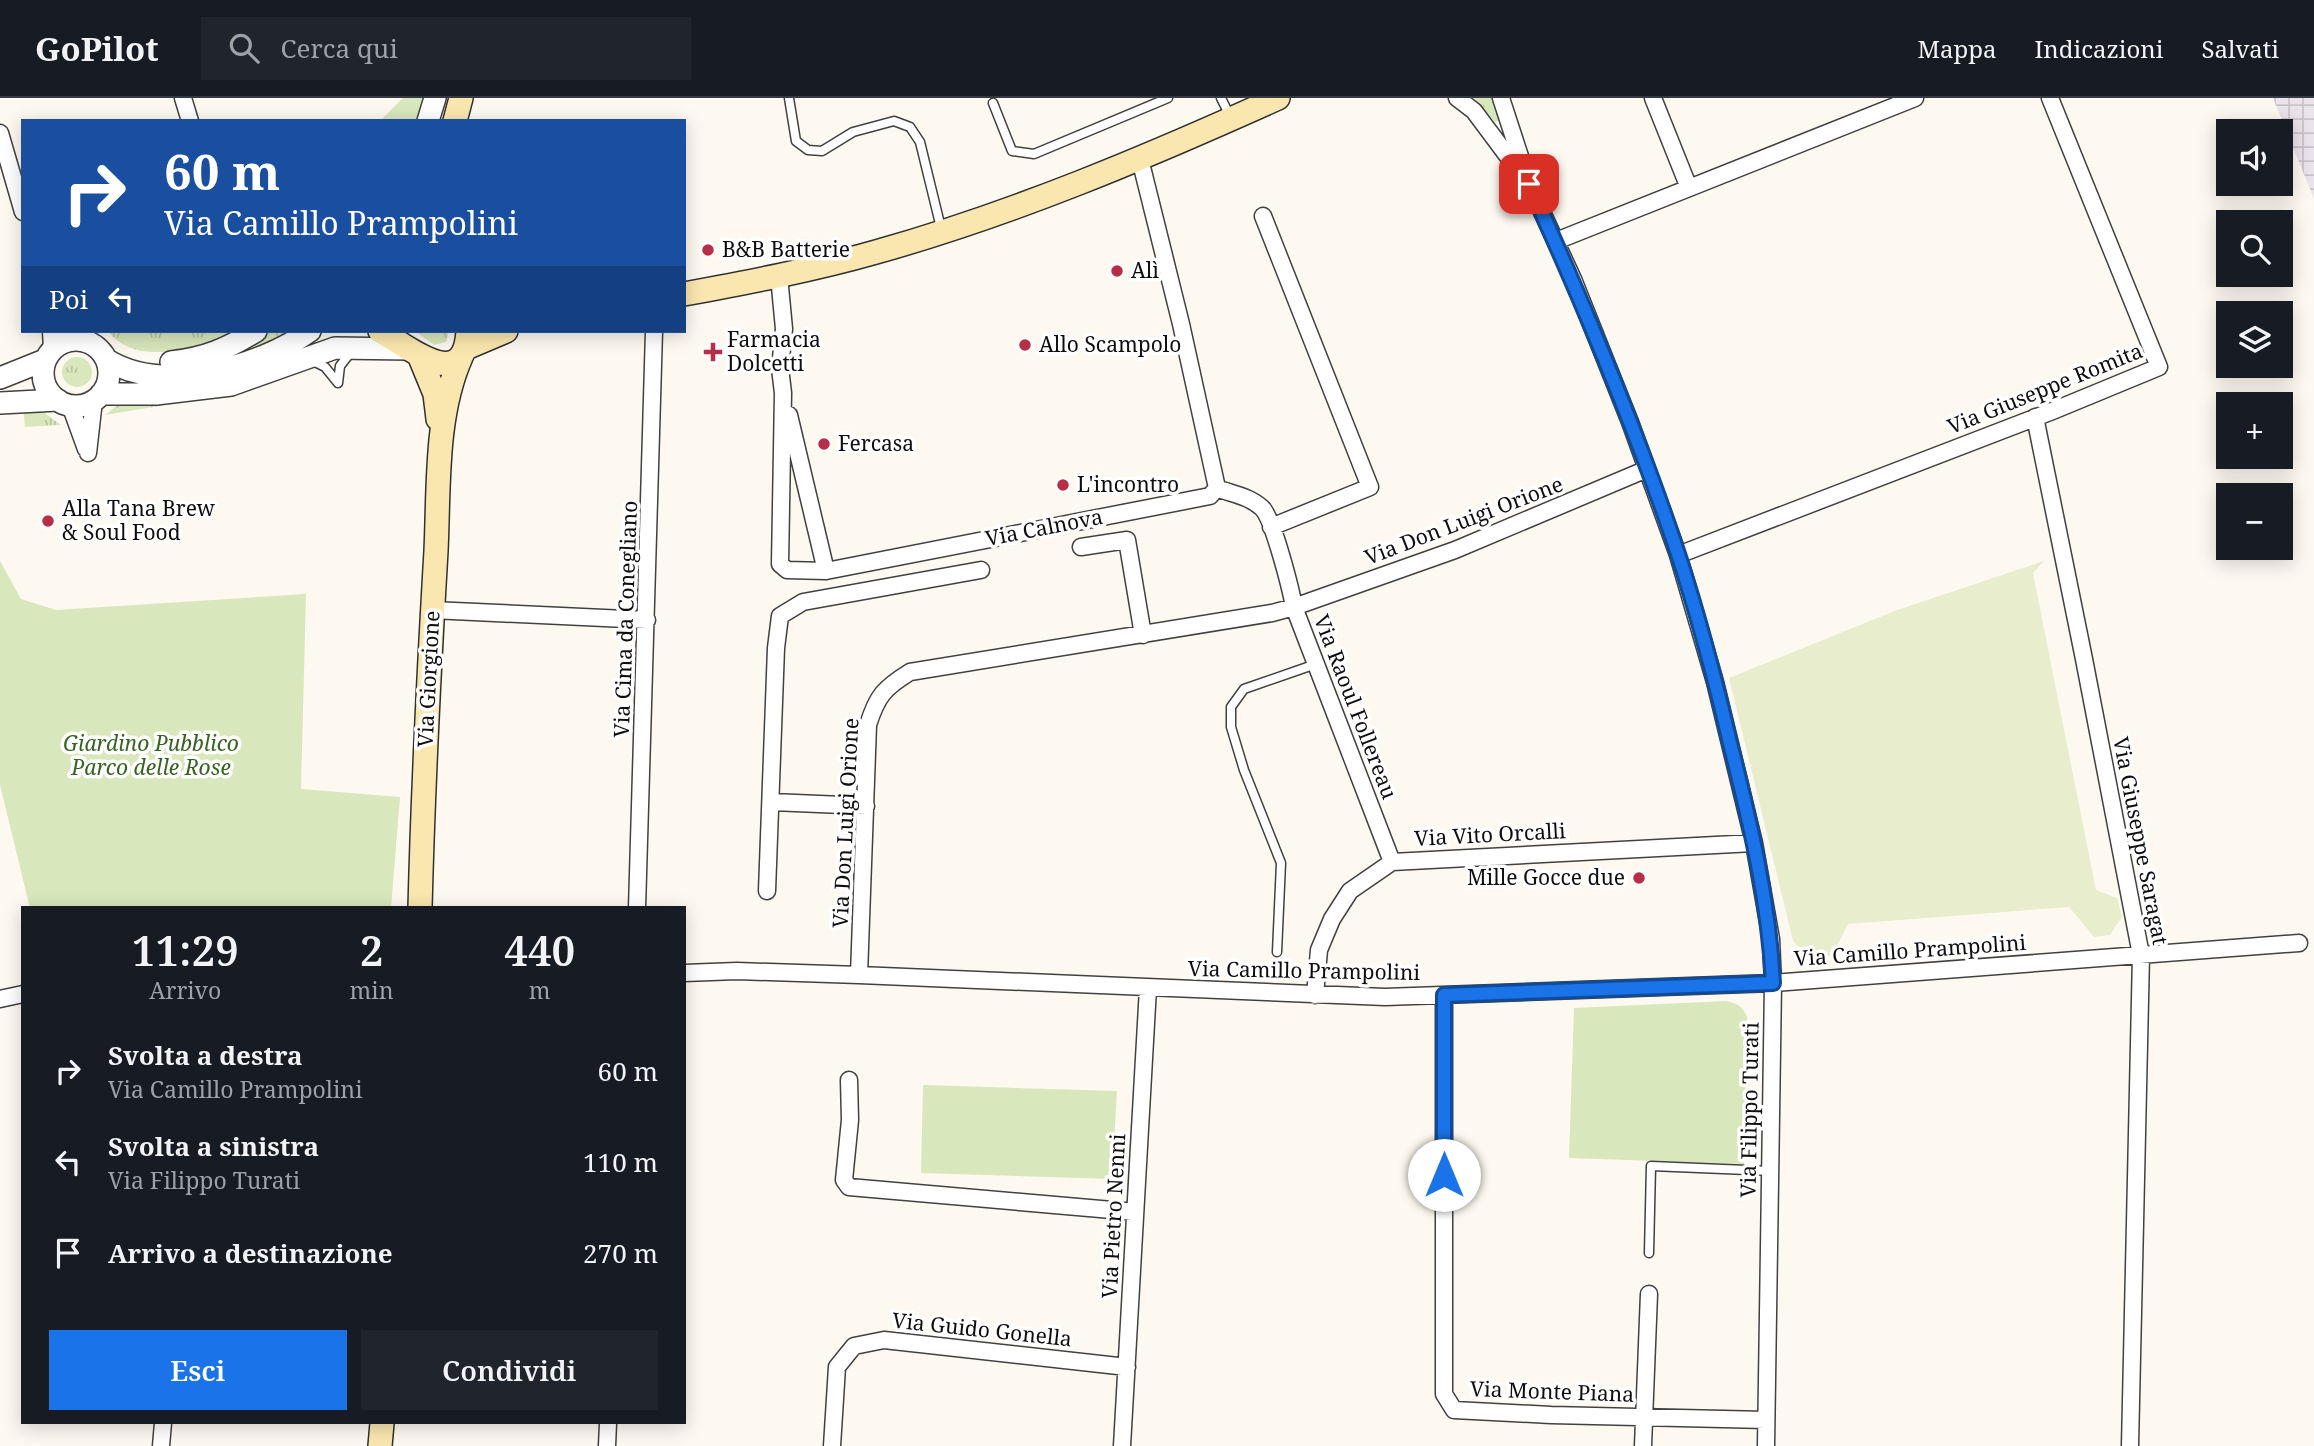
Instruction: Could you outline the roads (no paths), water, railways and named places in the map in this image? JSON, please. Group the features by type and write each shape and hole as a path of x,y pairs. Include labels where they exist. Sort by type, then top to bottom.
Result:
{"main road":[{"path":"456,119 461,98"},
{"path":"686,294 779,276 877,252 942,231 1017,206 1140,159 1226,108 1278,98"},
{"path":"383,333 438,364 446,364 466,345 500,333"},
{"name":"Via Giorgione","path":"420,906 441,450 448,393 466,345"},
{"name":"Via Giorgione","path":"415,352 435,394 441,450"},
{"path":"380,1446 382,1424"}],"street":[{"path":"184,98 189,119"},
{"path":"429,119 435,98"},
{"name":"Via Filippo Turati","path":"1457,98 1470,104 1529,184"},
{"name":"Via Filippo Turati","path":"1501,98 1529,184 1556,241 1647,469 1678,555 1715,682 1754,843 1771,939 1773,983 1766,1446"},
{"path":"1654,98 1689,188"},
{"path":"1556,241 1915,98"},
{"name":"Via Giuseppe Romita","path":"1678,555 2035,418 2158,367 2050,98"},
{"path":"0,133 21,205"},
{"path":"1140,159 1181,324 1217,488 1252,500 1265,510 1291,588 1294,607"},
{"path":"1263,216 1370,487 1271,527"},
{"name":"Via Calnova","path":"779,276 783,329 780,368 783,393 826,571"},
{"path":"0,378 49,347 81,338 135,360 159,363 195,359 228,348 253,333"},
{"path":"81,338 122,369 140,374 189,374 257,359 279,350 307,333"},
{"name":"Via Cima da Conegliano","path":"637,906 648,620 654,333"},
{"path":"49,347 43,373 46,385 64,402 88,453 97,397"},
{"path":"97,397 156,394 231,385 335,348 358,347 415,352"},
{"path":"0,403 64,402 83,405 97,397 108,382 107,360"},
{"name":"Via Calnova","path":"783,393 780,564 787,570 826,571 1210,496 1217,488"},
{"name":"Via Giuseppe Saragat","path":"2035,418 2141,955 2130,1446"},
{"name":"Via Don Luigi Orione","path":"859,975 868,725 875,701 890,684 910,673 1272,613 1294,607 1455,550 1647,469"},
{"path":"1081,547 1127,540 1143,635"},
{"path":"767,891 776,649 780,616 803,602 981,570"},
{"name":"Via Raoul Follereau","path":"1294,607 1392,862"},
{"path":"432,610 648,620"},
{"path":"772,802 866,806"},
{"name":"Via Vito Orcalli","path":"1315,995 1319,950 1332,919 1350,891 1392,862 1754,843"},
{"name":"Via Camillo Prampolini","path":"686,973 737,971 859,975 1385,997 1773,983 2299,943"},
{"name":"Via Pietro Nenni","path":"1122,1446 1148,988"},
{"path":"0,999 21,994"},
{"name":"Via Monte Piana","path":"1444,995 1444,1394 1454,1410 1766,1420"},
{"path":"849,1080 850,1120 844,1180 849,1187 1135,1212"},
{"name":"Via Monte Piana","path":"1643,1446 1649,1294"},
{"name":"Via Guido Gonella","path":"832,1446 837,1367 854,1346 884,1340 1127,1367"},
{"path":"162,1446 163,1424"},
{"path":"607,1446 608,1424"}],"lane":[{"path":"789,98 796,141 808,150 822,151 853,132 894,121 910,127 920,142 942,231"},
{"path":"993,103 1012,151 1034,154 1168,98"},
{"path":"305,357 325,367 338,383 340,366 358,347"},
{"path":"1277,953 1281,863 1230,727 1231,707 1244,690 1316,664"},
{"path":"1649,1253 1651,1166 1771,1171"}],"place":[{"name":"B&B Batterie","path":"708,250"},
{"name":"Alì","path":"1117,271"},
{"name":"Allo Scampolo","path":"1025,345"},
{"name":"Farmacia Dolcetti","path":"713,352"},
{"name":"Fercasa","path":"824,444"},
{"name":"L'incontro","path":"1063,485"},
{"name":"Alla Tana Brew & Soul Food","path":"48,521"},
{"name":"Mille Gocce due","path":"1639,878"}],"park label":[{"name":"Giardino Pubblico Parco delle Rose","path":"151,756"}]}
